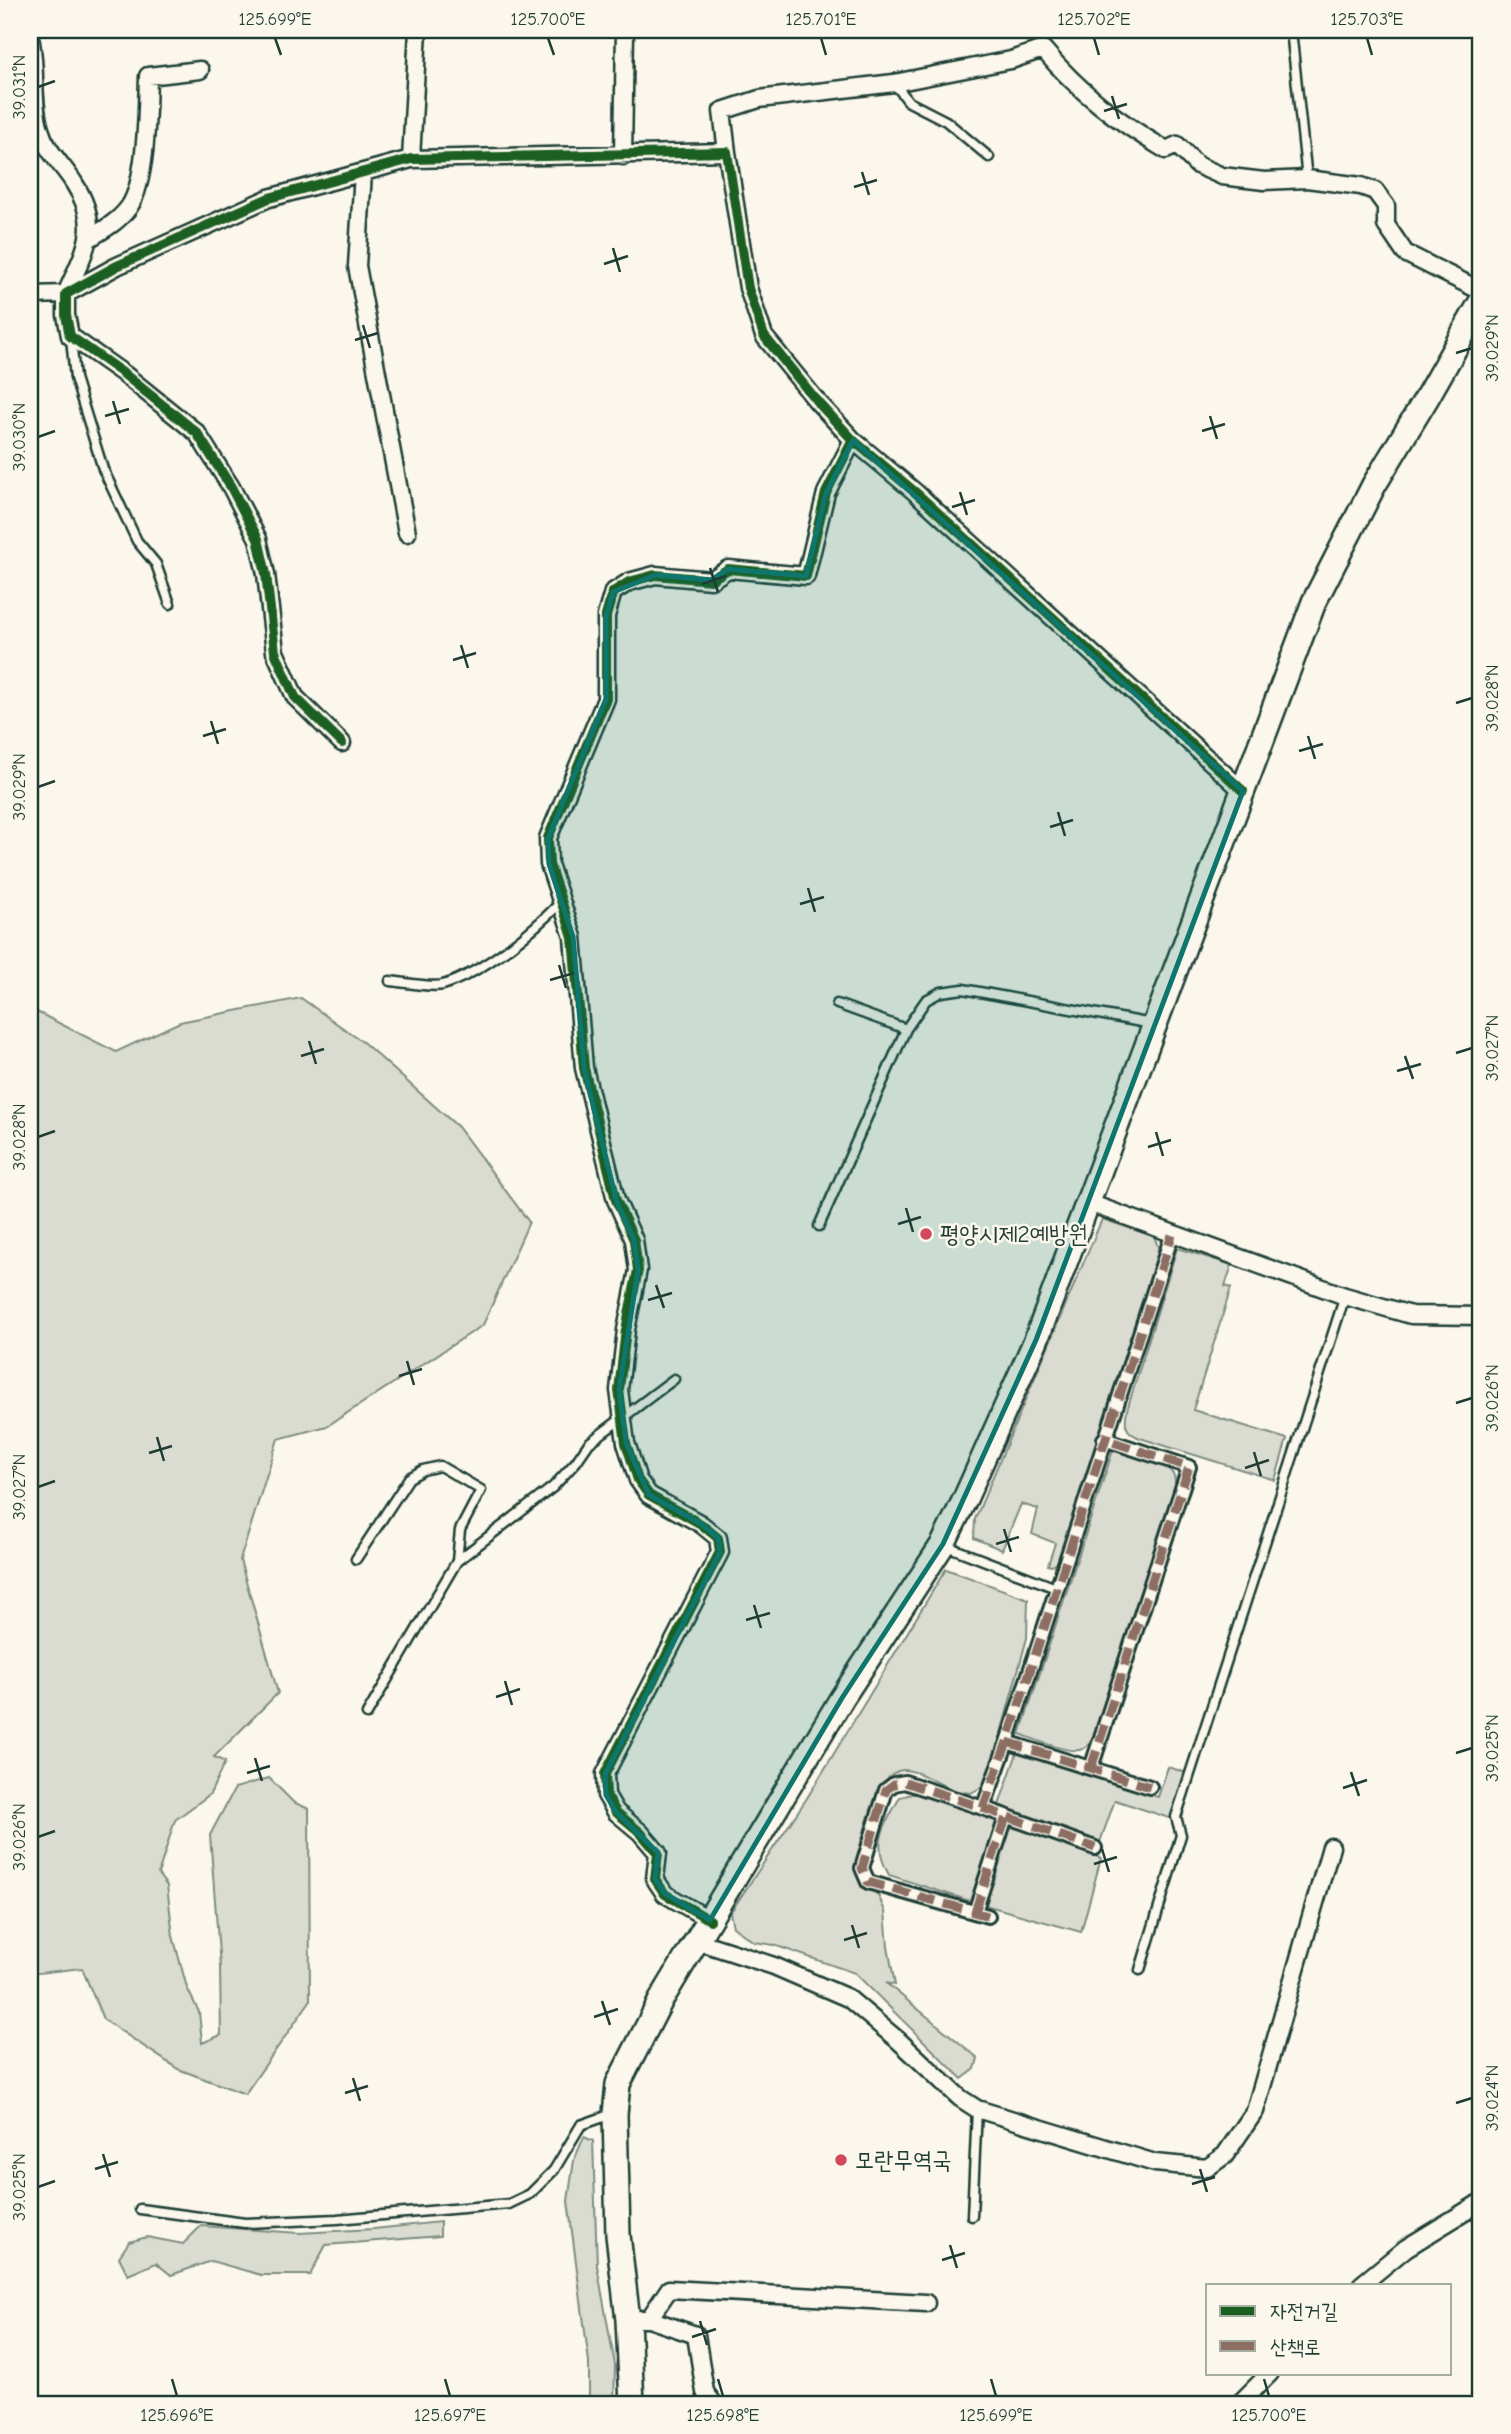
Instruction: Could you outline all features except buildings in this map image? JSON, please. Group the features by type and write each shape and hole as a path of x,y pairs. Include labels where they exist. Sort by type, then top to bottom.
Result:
{"main road":[{"path":"632,2404 639,2320 618,2235 615,2113 618,2084 661,2000 842,1698 943,1544 1036,1340 1314,602 1374,485 1481,302"}],"street":[{"path":"411,159 418,30"},
{"path":"624,156 625,30"},
{"path":"30,38 39,128 48,148 75,183 88,215 90,238 66,294 70,335 124,374 197,433 231,487 258,539 266,574 275,652 295,697 342,743"},
{"path":"1244,790 915,492 853,440 816,400 764,336 748,288 722,111 759,99 894,83 1011,60 1043,48 1069,80 1124,125 1166,150 1177,145 1197,164 1222,176 1264,181 1307,179 1361,186 1375,191 1386,206 1386,225 1405,253 1481,290"},
{"path":"90,238 118,220 131,204 140,174 147,125 148,76 200,70"},
{"path":"30,295 66,294 117,266 269,198 411,159 727,152"},
{"path":"363,173 357,266 407,533"},
{"path":"710,1920 665,1894 655,1879 658,1853 640,1832 616,1812 606,1795 606,1774 720,1552 718,1538 701,1524 649,1495 638,1480 626,1443 619,1390 626,1330 638,1270 636,1250 616,1200 584,1068 573,937 549,864 548,838 606,699 606,616 613,592 629,582 655,575 711,580 728,569 806,576 826,493 853,440"},
{"path":"1089,1203 1345,1296 1411,1315 1481,1316"},
{"path":"983,1808 1007,1742 1172,1235"},
{"path":"1091,1769 1189,1467 1104,1438"},
{"path":"1007,1742 1150,1787"},
{"path":"1006,1817 982,1914 868,1882 862,1868 886,1790 894,1784 905,1782 983,1808 1095,1848"},
{"path":"697,1941 774,1966 848,1998 960,2098 977,2109 1155,2163 1207,2168 1224,2155 1255,2111 1331,1847"},
{"path":"1362,2284 1406,2248 1481,2202"},
{"path":"714,2404 705,2392 696,2335 639,2320 669,2289 926,2303"},
{"path":"1239,2404 1269,2374"}],"lane":[{"path":"1292,30 1307,179"},
{"path":"894,83 909,102 946,121 989,157"},
{"path":"70,335 75,378 103,469 137,541 156,564 170,604"},
{"path":"390,981 441,985 459,977 510,946 562,901"},
{"path":"819,1226 906,1029 926,1000 941,992 963,989 1155,1025"},
{"path":"837,1004 906,1029"},
{"path":"1140,1970 1181,1835 1176,1817 1345,1296"},
{"path":"367,1714 457,1561 553,1487 589,1443 674,1379"},
{"path":"356,1559 409,1478 423,1470 440,1466 481,1490 460,1530 457,1561"},
{"path":"943,1544 1056,1588"},
{"path":"972,2216 977,2109"},
{"path":"140,2209 246,2223 337,2219 509,2204 530,2194 554,2170 581,2125 615,2113"}],"highlighted area":[{"path":"853,440 1243,791 1036,1340 943,1544 842,1698 710,1920 665,1894 655,1879 658,1853 616,1812 606,1795 605,1774 720,1552 718,1538 701,1524 649,1495 626,1443 619,1390 638,1270 634,1240 616,1200 584,1068 573,937 549,864 548,838 606,699 606,616 613,592 655,575 711,580 728,569 806,576 826,493"}],"shaded area":[{"path":"301,998 364,1043 458,1127 529,1222 483,1325 327,1426 278,1439 240,1560 278,1693 214,1757 225,1762 210,1794 175,1820 158,1874 167,1886 173,1936 187,1988 199,2012 202,2043 221,2035 220,1967 210,1835 235,1788 269,1778 293,1802 309,1809 310,2001 245,2094 178,2069 103,2019 82,1968 30,1974 30,1035 37,1012 116,1052 180,1022"},
{"path":"1102,1219 1154,1236 1158,1247 1157,1259 1057,1564 1051,1566 1048,1565 1055,1543 1032,1534 1038,1509 1021,1504 1002,1550 974,1538 975,1519"},
{"path":"1177,1248 1232,1265 1225,1286 1231,1288 1193,1410 1287,1439 1275,1480 1140,1438 1127,1427 1127,1410"},
{"path":"1113,1450 1166,1467 1174,1476 1175,1488 1094,1736 1085,1748 1070,1750 1020,1734"},
{"path":"946,1569 1028,1599 1027,1638 987,1784 971,1793 954,1790 909,1771 894,1773 886,1781 873,1804 858,1853 858,1864 866,1886 878,1895 885,1911 895,1985 886,1983 978,2058 975,2069 962,2079 855,1973 774,1945 754,1942 733,1927 730,1913 807,1798"},
{"path":"1017,1753 1158,1797 1168,1767 1187,1773 1172,1819 1115,1800 1100,1842 1004,1810 999,1805"},
{"path":"916,1793 1001,1820 973,1902 889,1875 881,1854 882,1835 900,1797"},
{"path":"1011,1825 1101,1858 1081,1932 985,1905"},
{"path":"584,2137 593,2141 597,2266 615,2365 614,2404 589,2404 589,2362 568,2201 574,2160"},
{"path":"440,2222 440,2236 326,2245 310,2275 261,2275 211,2261 171,2275 156,2263 128,2275 119,2257 129,2242 147,2237 183,2244 201,2226 299,2233"}],"marked path":[{"path":"988,1916 868,1882 862,1868 886,1790 894,1784 905,1782 983,1808 1007,1742 1172,1235"},
{"path":"1091,1768 1189,1467 1104,1439"},
{"path":"1007,1742 1150,1787"},
{"path":"983,1808 1095,1848"},
{"path":"975,1912 1006,1817"}],"cycle path":[{"path":"342,743 295,697 275,652 266,574 258,539 231,487 197,433 124,374 70,336 66,294 117,266 269,198 411,159 727,152 748,288 764,336 816,400 853,440 915,492 1243,791"},
{"path":"710,1920 665,1894 655,1879 658,1853 640,1832 616,1812 606,1795 605,1774 720,1552 718,1538 701,1524 649,1495 638,1480 626,1443 619,1390 626,1330 638,1270 634,1240 616,1200 584,1068 573,937 549,864 548,838 606,699 606,616 613,592 629,582 655,575 711,580 728,569 806,576 826,493 853,440"}],"place":[{"name":"평양시제2예방원","path":"926,1234"},
{"name":"모란무역국","path":"841,2160"}]}
